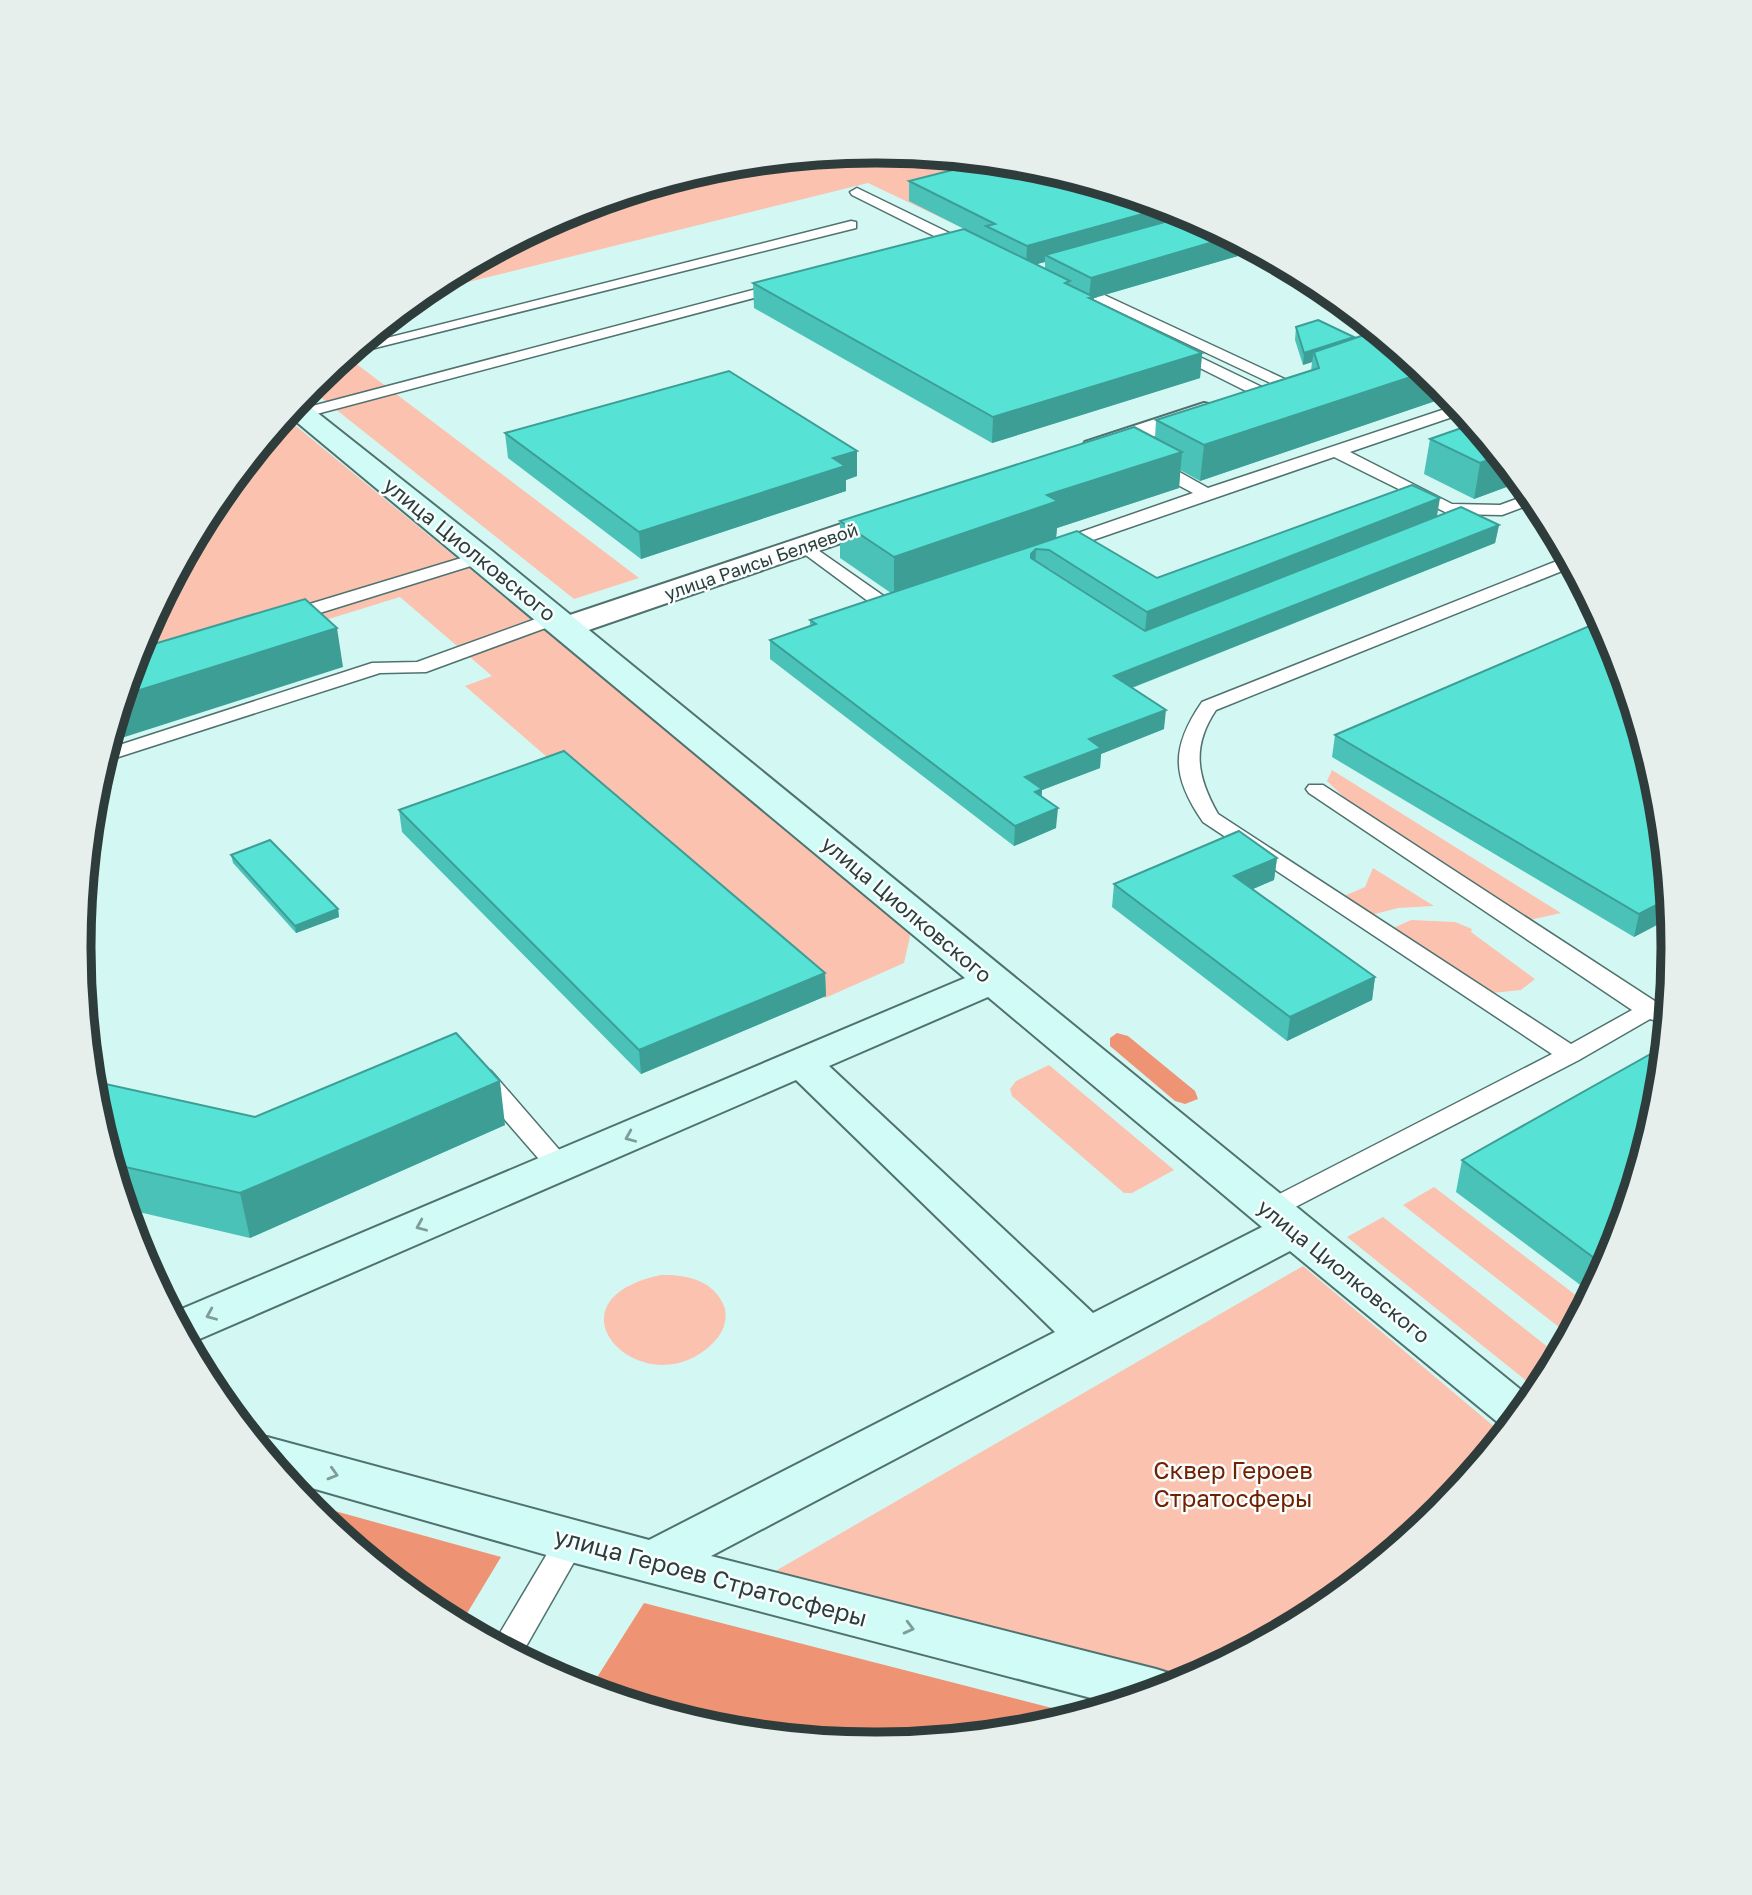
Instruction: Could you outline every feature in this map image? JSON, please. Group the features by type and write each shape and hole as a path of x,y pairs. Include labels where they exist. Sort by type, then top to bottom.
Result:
{"street":[{"path":"1074,455 1285,384"},
{"name":"улица Циолковского","path":"303,412 481,556 1511,1409"},
{"name":"улица Раисы Беляевой","path":"561,622 920,507"},
{"path":"188,1325 993,980"},
{"path":"802,1063 1088,1336"},
{"path":"653,1562 1088,1336 1281,1220"},
{"name":"улица Героев Стратосферы","path":"282,1460 571,1541 1138,1687"}],"lane":[{"path":"857,192 978,252"},
{"path":"370,347 851,225"},
{"path":"928,248 955,241"},
{"path":"1070,283 1285,384 1061,290 1070,283"},
{"path":"307,407 794,284"},
{"path":"1040,552 1450,413"},
{"path":"1112,442 1207,494"},
{"path":"1336,451 1449,509 1502,510 1522,502"},
{"path":"1436,527 1449,522 1452,517 1449,509"},
{"path":"805,546 886,606 925,592"},
{"path":"272,621 481,556"},
{"path":"1562,565 1209,706 1188,741 1188,781 1210,818 1570,1055"},
{"path":"116,752 379,667 419,668 561,622"},
{"path":"1316,789 1658,1014"},
{"path":"1281,1220 1570,1055 1658,1014"},
{"path":"464,1057 560,1167"},
{"path":"511,1642 571,1541"}],"green space":[{"path":"825,164 927,164 978,169 1079,189 1163,217 1030,260 868,183 456,285 529,243 624,204 723,178"},
{"path":"353,361 639,578 574,599 318,395"},
{"path":"292,423 911,932 904,963 825,998 465,686 492,676 400,597 140,677 172,600 196,555 223,511"},
{"path":"1332,770 1561,913 1525,921 1349,802 1327,781"},
{"path":"1373,868 1434,906 1398,908 1371,915 1344,896 1365,887"},
{"path":"1411,920 1455,922 1472,929 1471,932 1535,979 1521,990 1492,993 1389,930"},
{"path":"1049,1065 1174,1170 1132,1193 1124,1193 1012,1096 1010,1089 1016,1081"},
{"path":"1434,1187 1579,1297 1562,1329 1403,1205"},
{"path":"1383,1217 1550,1349 1529,1383 1347,1237"},
{"name":"Сквер Героев Стратосферы","path":"1303,1266 1496,1428 1431,1503 1394,1538 1354,1570 1268,1627 1223,1652 1172,1674 772,1573"},
{"path":"661,1275 698,1280 706,1285 719,1297 726,1317 722,1332 712,1344 685,1361 658,1365 633,1358 614,1344 605,1326 607,1306 625,1288"}],"shaded area":[{"path":"1117,1033 1128,1036 1195,1091 1198,1099 1185,1104 1175,1101 1110,1046 1110,1038"},
{"path":"327,1509 501,1557 465,1616 398,1570"},
{"path":"644,1603 1060,1710 978,1726 927,1731 825,1731 774,1726 673,1706 595,1680"}],"building":[{"path":"962,167 978,169 1079,189 1150,212 1027,246 986,226 995,224 909,181"},
{"path":"1171,220 1218,241 1091,278 1045,255"},
{"path":"964,229 1070,281 1065,283 1094,297 1089,298 1202,353 993,417 753,283"},
{"path":"1318,320 1354,337 1304,353 1296,327"},
{"path":"1366,334 1414,376 1204,445 1156,420 1319,368 1314,352"},
{"path":"729,371 857,451 833,458 845,466 639,532 505,433"},
{"path":"1134,427 1182,452 1047,495 1058,501 894,557 840,521"},
{"path":"1464,427 1490,459 1480,463 1430,439"},
{"path":"1412,485 1440,498 1147,612 1049,550 1036,549 1031,558 1145,631 1461,507 1499,525 1114,676 1166,710 1089,739 1101,748 1025,777 1042,789 1035,792 1058,808 1015,826 770,640 816,624 810,620 1077,531 1157,578"},
{"path":"305,599 337,628 134,692 152,645"},
{"path":"1591,625 1619,695 1634,744 1646,794 1659,904 1639,914 1335,735"},
{"path":"564,751 825,973 639,1050 399,810"},
{"path":"1239,831 1277,858 1234,876 1375,977 1290,1017 1114,884"},
{"path":"270,840 338,909 295,926 231,855"},
{"path":"456,1033 500,1081 240,1193 123,1166 103,1083 255,1117"},
{"path":"1654,1052 1634,1151 1596,1259 1462,1160"}]}
